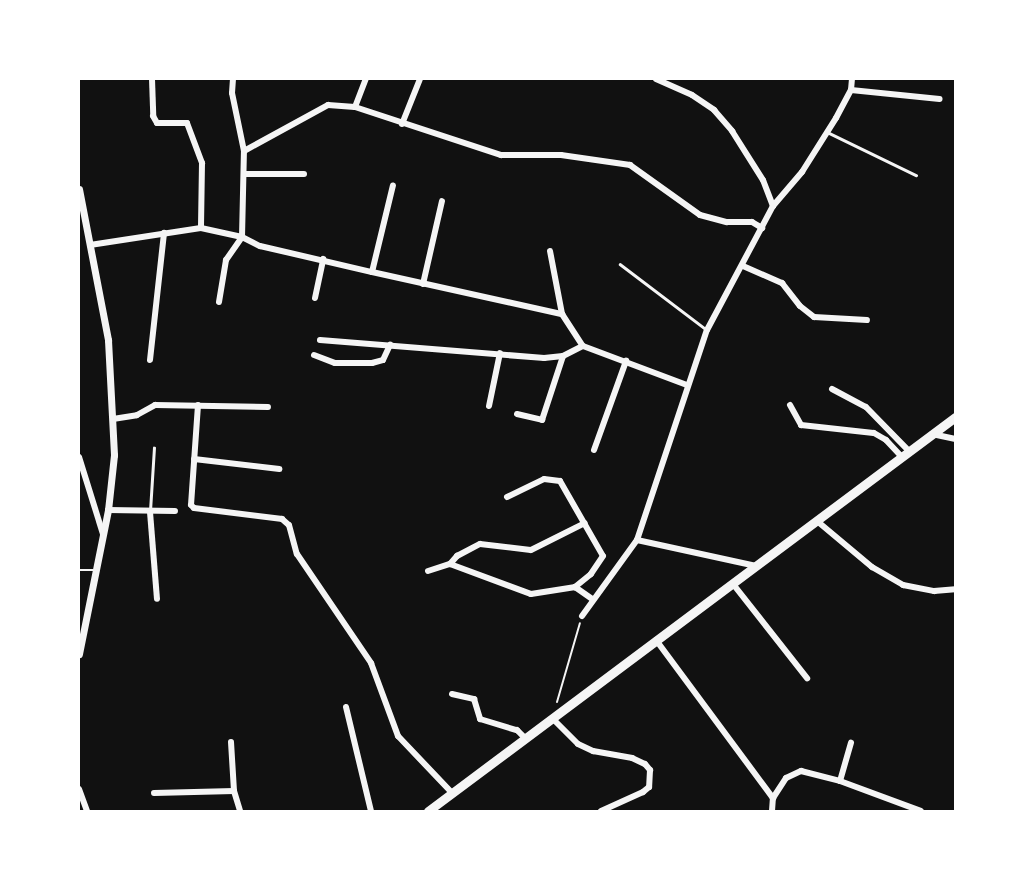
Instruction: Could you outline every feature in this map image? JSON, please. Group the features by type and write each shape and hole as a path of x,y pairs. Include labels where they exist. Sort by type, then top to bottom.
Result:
{"main road":[{"path":"428,811 955,417"}],"street":[{"path":"152,79 153,116 157,123 187,123 202,163 201,229"},
{"path":"219,302 226,260 242,237 244,151 232,93 233,79"},
{"path":"355,107 366,79"},
{"path":"402,124 419,79"},
{"path":"656,79 692,95 714,110 732,131 763,180 773,206"},
{"path":"582,616 637,540 707,330 773,206 802,172 827,132 851,90 852,79"},
{"path":"851,90 940,99"},
{"path":"244,151 328,105 355,107 502,155 561,155 630,165 680,204 700,215 727,222 752,222 762,228"},
{"path":"244,174 304,174"},
{"path":"372,272 393,185"},
{"path":"79,192 108,340 113,419 108,510 79,654"},
{"path":"423,284 442,201"},
{"path":"90,245 201,229 242,237 260,246 562,314"},
{"path":"150,360 164,233"},
{"path":"551,251 562,314 583,346 687,385"},
{"path":"315,298 323,259"},
{"path":"743,265 782,283 800,306 814,317 867,320"},
{"path":"320,340 544,358 563,356 583,346"},
{"path":"314,355 335,363 372,363 383,360 390,345"},
{"path":"489,406 500,353"},
{"path":"517,414 542,420 563,356"},
{"path":"594,450 626,361"},
{"path":"832,389 866,407 906,454"},
{"path":"198,405 190,498 194,508 282,519 289,525 297,554 372,663 398,736 452,793"},
{"path":"790,405 801,425 874,433 906,454"},
{"path":"113,419 137,415 149,406 268,407"},
{"path":"932,434 955,439"},
{"path":"79,457 103,534"},
{"path":"194,459 279,469"},
{"path":"450,564 531,594 575,587 591,574 603,556 560,481 553,478 507,497"},
{"path":"108,510 175,511"},
{"path":"150,512 157,599"},
{"path":"817,521 872,567 903,584 934,591 955,589"},
{"path":"428,571 450,564 457,556 480,544 531,550 586,523"},
{"path":"637,540 756,566"},
{"path":"733,584 807,678"},
{"path":"575,587 592,599"},
{"path":"656,640 773,799"},
{"path":"453,694 474,699 480,719 517,730 524,737"},
{"path":"346,707 371,811"},
{"path":"553,719 578,744 593,751 632,758 645,764 650,770 649,787 601,811"},
{"path":"231,742 234,791 240,811"},
{"path":"840,782 851,743"},
{"path":"772,811 773,799 786,778 800,771 840,782 921,811"},
{"path":"79,789 87,811"},
{"path":"154,793 234,791"}],"lane":[{"path":"827,132 916,175"},
{"path":"620,264 707,330"},
{"path":"150,512 154,448"},
{"path":"79,570 97,570"}],"path":[{"path":"553,719 582,616"}]}
